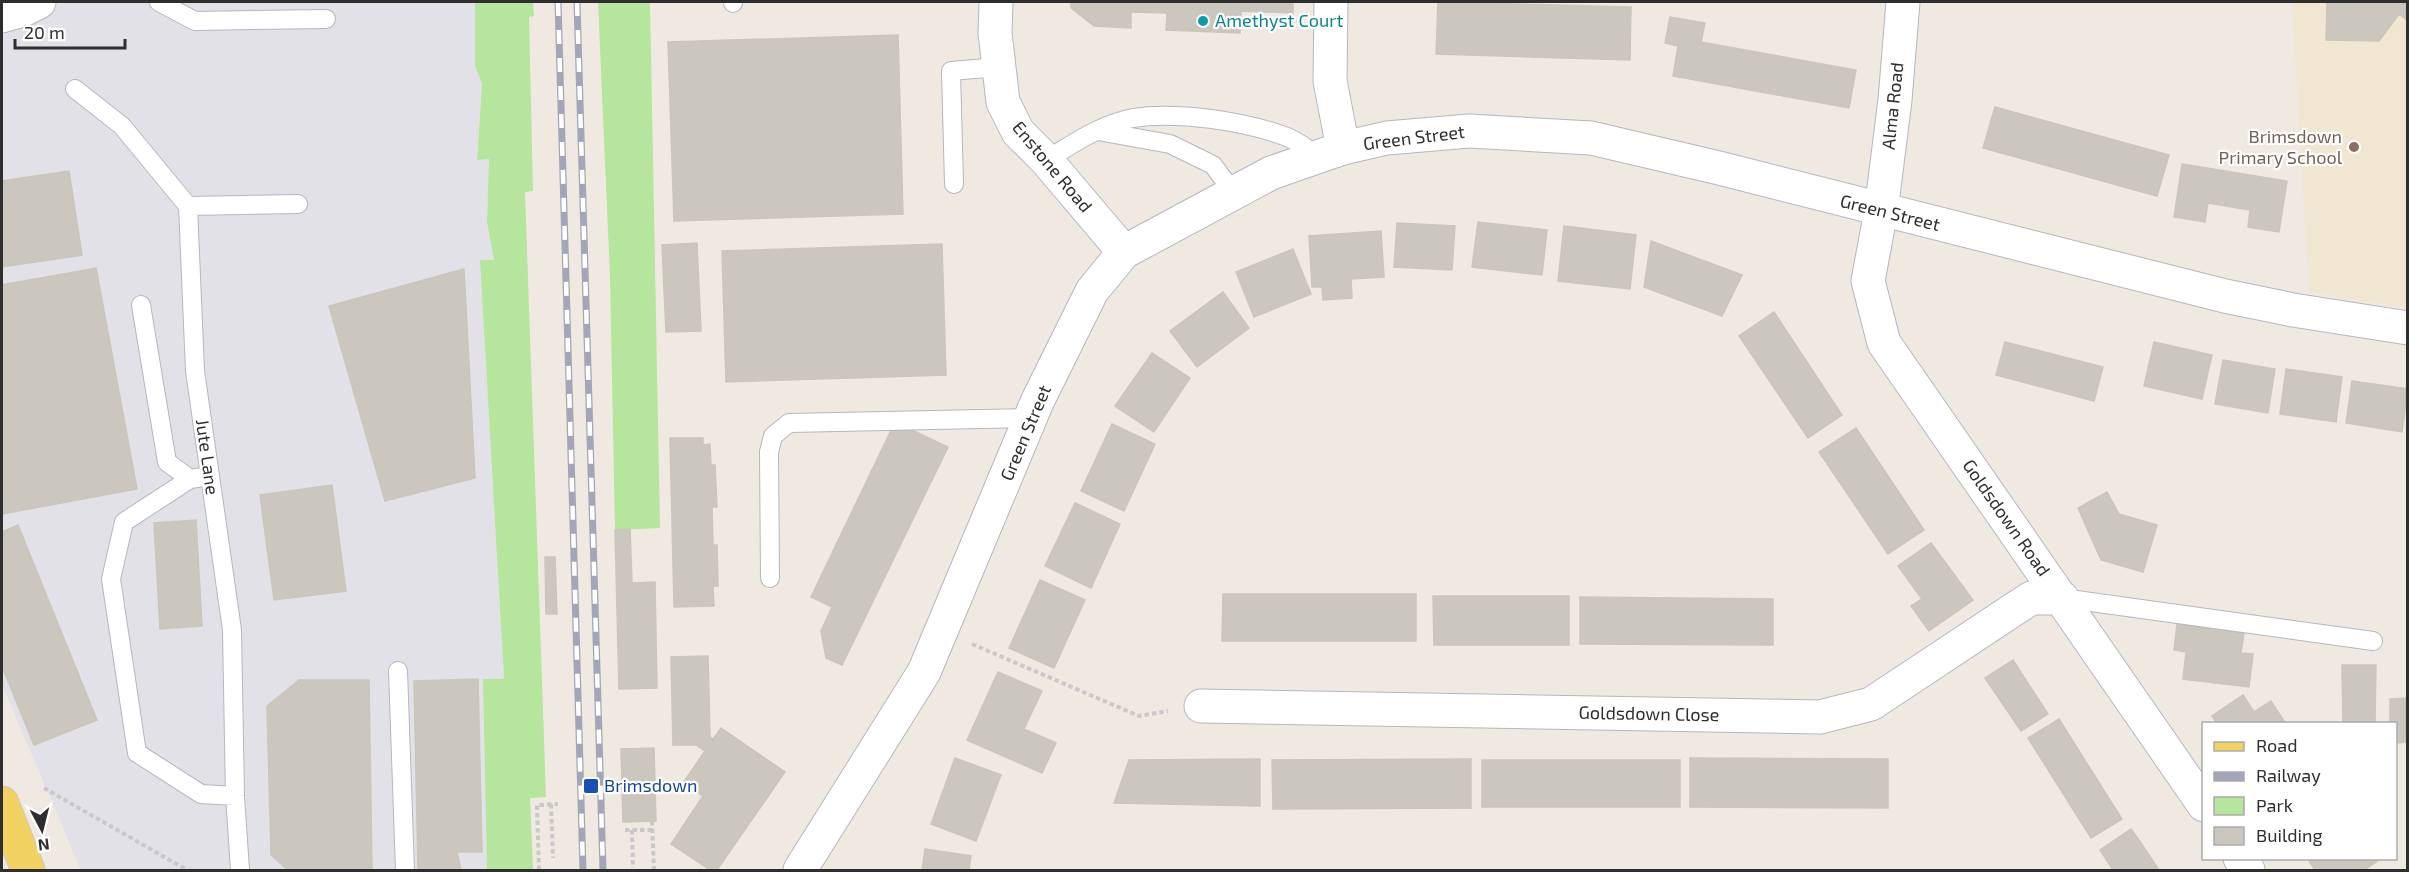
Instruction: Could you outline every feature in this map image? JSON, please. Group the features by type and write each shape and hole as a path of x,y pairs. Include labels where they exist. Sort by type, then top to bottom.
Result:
{"main road":[{"path":"2,803 28,870"}],"street":[{"path":"2,16 23,10 39,2"},
{"name":"Enstone Road","path":"996,2 998,67 1003,102 1018,132 1046,160 1124,252"},
{"path":"1330,152 1331,2"},
{"name":"Alma Road","path":"1881,211 1895,100 1903,2"},
{"name":"Green Street","path":"810,866 924,672 1030,418 1092,291 1124,252 1271,173 1330,152 1387,138 1469,131 1591,138 1719,168 1881,211 2225,296 2293,310 2408,328"},
{"name":"Goldsdown Road","path":"1881,211 1868,281 1884,343 2202,802"},
{"name":"Goldsdown Close","path":"1202,706 1820,717 1871,704 2031,598 2062,598"}],"lane":[{"path":"159,2 195,21 326,19"},
{"path":"954,184 951,71 998,67"},
{"path":"75,89 122,126 188,206 298,204"},
{"path":"1046,160 1096,131 1132,118 1210,120 1250,126 1330,152"},
{"path":"1096,131 1170,144 1213,165 1233,192"},
{"name":"Jute Lane","path":"188,206 195,371 232,630 235,796 240,870"},
{"path":"141,305 167,462 190,478"},
{"path":"770,578 769,452 773,436 789,423 1030,418"},
{"path":"210,476 190,478 124,522 111,579 137,753 201,794 235,796"},
{"path":"2062,598 2373,641"},
{"path":"398,671 405,870"}],"path":[{"path":"942,631 1139,716 1202,706"},
{"path":"44,788 187,870"},
{"path":"551,804 553,858"},
{"path":"539,870 537,805 558,804"},
{"path":"652,821 654,870"},
{"path":"625,830 653,830"},
{"path":"632,830 633,868"}],"shaded area":[{"path":"2,2 475,2 475,66 482,84 477,159 489,159 487,222 494,260 480,260 504,679 483,679 487,870 81,870 2,685"},
{"name":"Brimsdown Primary School","path":"2292,2 2407,2 2407,308 2309,292"}],"green space":[{"path":"475,2 533,2 534,16 529,17 533,191 525,192 546,797 530,798 533,870 487,870 483,679 504,679 480,260 494,260 487,222 489,159 477,160 482,84 475,66"},
{"path":"598,2 650,2 660,528 615,530 610,276"}],"building":[{"name":"Amethyst Court","path":"1071,2 1293,2 1293,13 1241,11 1240,33 1166,30 1167,13 1131,12 1131,28 1094,26 1071,8"},
{"path":"1438,2 1631,7 1630,60 1436,54"},
{"path":"2327,2 2408,2 2408,21 2399,14 2379,41 2326,40"},
{"path":"1670,17 1705,23 1701,42 1856,70 1849,108 1673,76 1678,46 1665,43"},
{"path":"898,35 903,214 674,221 668,42"},
{"path":"1995,107 2169,155 2157,196 1983,148"},
{"path":"2182,164 2287,181 2279,232 2248,227 2250,210 2208,203 2205,222 2174,217"},
{"path":"69,171 82,255 2,267 2,181"},
{"path":"1478,222 1547,230 1542,275 1472,267"},
{"path":"1397,223 1455,226 1452,270 1394,267"},
{"path":"1564,226 1636,235 1630,289 1558,281"},
{"path":"1381,231 1384,277 1351,279 1352,298 1323,300 1322,287 1312,287 1309,236"},
{"path":"1651,241 1742,275 1722,316 1644,287"},
{"path":"697,243 701,331 666,332 662,245"},
{"path":"942,244 946,375 726,382 722,251"},
{"path":"1293,249 1311,294 1254,317 1236,272"},
{"path":"96,268 137,489 2,514 2,285"},
{"path":"464,269 475,478 385,501 329,306"},
{"path":"1223,292 1249,328 1197,367 1170,331"},
{"path":"1774,312 1842,415 1808,438 1739,336"},
{"path":"2005,342 2103,367 2094,401 1996,375"},
{"path":"2154,342 2212,355 2202,399 2144,386"},
{"path":"1152,353 1190,378 1154,432 1115,406"},
{"path":"2223,360 2275,369 2268,413 2215,404"},
{"path":"2286,369 2342,377 2336,422 2280,414"},
{"path":"2352,381 2408,389 2402,432 2346,423"},
{"path":"895,422 948,447 842,665 826,658 821,631 832,607 811,597"},
{"path":"1112,424 1155,444 1124,511 1081,491"},
{"path":"1856,428 1924,530 1888,554 1819,452"},
{"path":"670,438 703,438 703,445 710,444 711,465 715,465 717,507 712,507 713,545 717,545 718,586 713,586 714,606 674,607"},
{"path":"332,485 346,591 274,600 260,495"},
{"path":"2107,492 2119,514 2157,525 2143,572 2101,560 2078,508"},
{"path":"1075,503 1120,524 1091,588 1045,566"},
{"path":"196,520 202,626 160,629 154,523"},
{"path":"18,525 97,720 34,745 2,666 2,532"},
{"path":"630,529 632,583 655,582 657,688 619,689 615,530"},
{"path":"1931,543 1973,600 1929,631 1911,606 1922,599 1898,566"},
{"path":"545,557 555,557 557,614 546,614"},
{"path":"1040,580 1085,600 1054,668 1009,648"},
{"path":"1223,594 1416,594 1416,641 1222,641"},
{"path":"1433,596 1569,596 1569,645 1434,645"},
{"path":"1580,597 1773,599 1773,645 1580,644"},
{"path":"2177,624 2244,633 2241,653 2253,654 2249,687 2183,679 2186,652 2174,650"},
{"path":"708,656 710,737 713,739 721,728 785,772 717,870 710,870 671,844 703,796 683,783 705,751 696,745 673,745 671,657"},
{"path":"2013,660 2048,714 2021,731 1985,678"},
{"path":"2342,665 2376,665 2375,722 2343,722"},
{"path":"998,672 1042,691 1024,729 1056,743 1042,773 967,740"},
{"path":"478,679 482,852 457,852 461,870 418,870 414,681"},
{"path":"299,680 369,680 372,870 288,870 271,855 267,706"},
{"path":"2243,695 2254,712 2271,701 2285,722 2216,722 2212,716"},
{"path":"2408,698 2408,742 2397,743 2397,722 2390,722 2390,699"},
{"path":"2059,719 2122,819 2091,838 2028,738"},
{"path":"654,748 656,821 623,822 621,749"},
{"path":"955,758 1001,775 976,841 931,824"},
{"path":"1690,758 1888,759 1888,808 1690,807"},
{"path":"1260,759 1260,806 1114,803 1129,760"},
{"path":"1471,759 1471,808 1273,809 1272,760"},
{"path":"1482,760 1680,760 1680,807 1482,807"},
{"path":"2131,829 2159,870 2113,870 2100,850"},
{"path":"925,849 971,856 969,870 922,870"},
{"path":"2308,860 2379,860 2364,870 2315,870"}],"railway":[{"path":"558,2 583,870"},
{"path":"577,2 603,870"}],"place":[{"name":"Amethyst Court","path":"1203,21"},
{"name":"Brimsdown Primary School","path":"2354,147"},
{"name":"Brimsdown","path":"591,786"}]}
